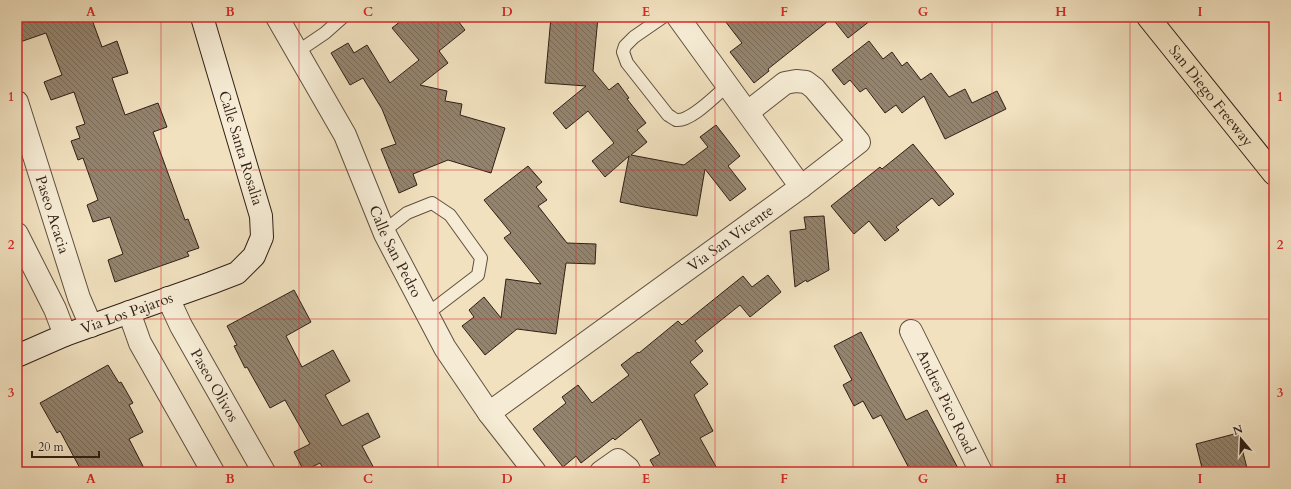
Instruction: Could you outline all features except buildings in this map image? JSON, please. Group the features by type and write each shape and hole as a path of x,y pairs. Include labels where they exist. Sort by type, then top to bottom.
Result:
{"highway":[{"name":"San Diego Freeway","path":"1148,17 1274,174"}],"street":[{"name":"Calle Santa Rosalia","path":"202,17 261,216 262,237 254,256 237,273"},
{"name":"Calle San Pedro","path":"277,17 344,135 384,231 445,348 489,413 535,472"},
{"path":"678,17 728,84 801,187"},
{"name":"Via San Vicente","path":"489,413 801,187 859,142 814,88 806,82 796,81 785,83 748,112"},
{"name":"Paseo Acacia","path":"17,102 79,298 91,326"},
{"path":"17,234 55,309 65,335"},
{"name":"Via Los Pajaros","path":"17,356 65,335 237,273"},
{"name":"Paseo Olivos","path":"168,298 181,326 264,472"},
{"path":"130,312 140,343 213,472"},
{"name":"Andres Pico Road","path":"911,331 981,472"},
{"path":"601,472 618,460 628,468 630,472"}],"lane":[{"path":"297,52 325,33 343,17"},
{"path":"663,17 634,37 625,46 623,52 627,63 668,115 676,120 688,118 728,84"},
{"path":"384,231 407,213 432,203 450,215 481,258 478,275 427,314"}]}
